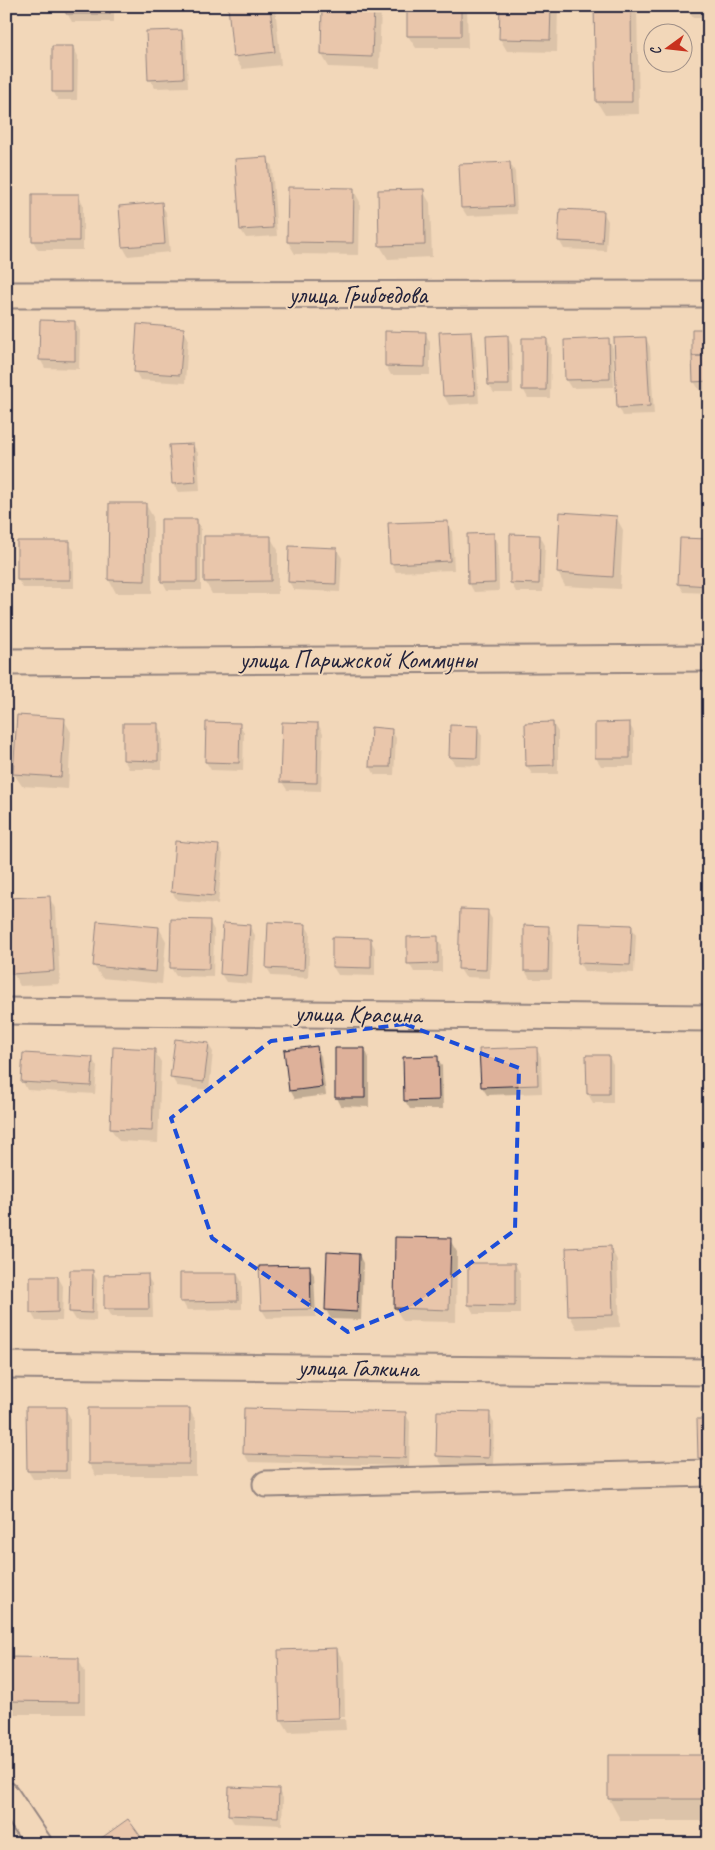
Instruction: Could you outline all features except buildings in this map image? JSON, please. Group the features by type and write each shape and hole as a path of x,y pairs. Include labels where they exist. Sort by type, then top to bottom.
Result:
{"street":[{"name":"улица Грибоедова","path":"6,295 709,294"},
{"name":"улица Парижской Коммуны","path":"6,662 709,658"},
{"name":"улица Красина","path":"6,1010 709,1018"},
{"name":"улица Галкина","path":"6,1364 709,1372"},
{"path":"266,1484 709,1473"},
{"path":"6,1796 38,1844"}],"highlighted area":[{"path":"405,1024 519,1068 515,1230 414,1305 348,1332 212,1238 171,1118 271,1041"}]}
